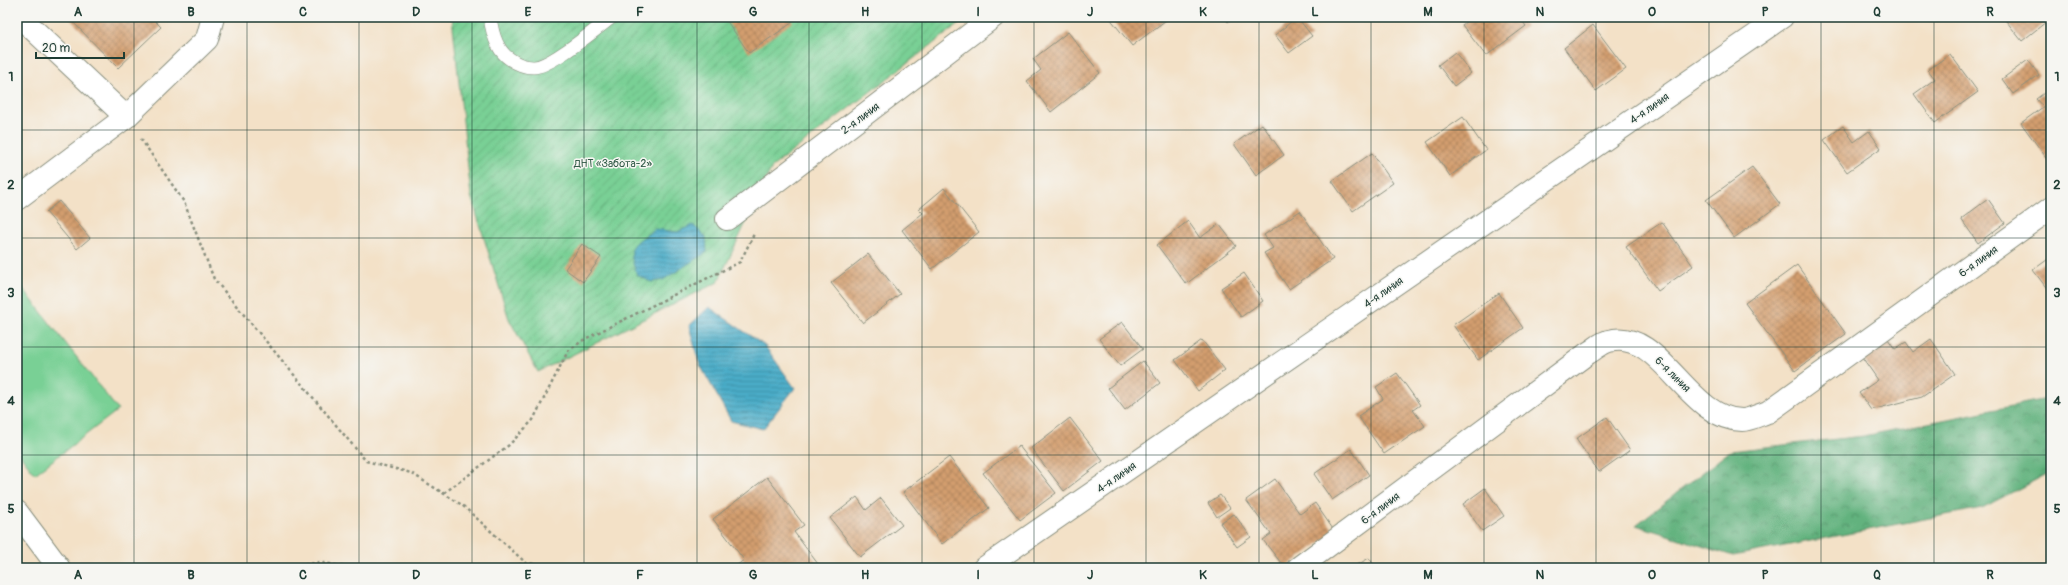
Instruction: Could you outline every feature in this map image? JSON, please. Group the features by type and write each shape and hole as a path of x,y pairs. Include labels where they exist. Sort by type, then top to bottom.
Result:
{"street":[{"path":"20,17 126,117"},
{"path":"17,199 126,117 207,39 213,17"},
{"name":"2-я линия","path":"727,219 993,17"},
{"name":"4-я линия","path":"984,568 1782,17"},
{"name":"6-я линия","path":"1298,568 1588,353 1609,340 1633,341 1646,348 1703,404 1722,418 1744,421 1768,412 2051,208"},
{"path":"18,514 59,568"}],"lane":[{"path":"490,17 491,26 502,54 517,64 534,67 562,55 612,17"}],"path":[{"path":"126,117 184,202 214,279 366,461 411,473 462,505 526,564"},
{"path":"444,494 509,445 533,420 568,351 585,339 740,262 748,248 756,227"},
{"path":"287,568 320,562 349,568"},
{"path":"501,568 526,564 566,568"}],"green space":[{"name":"ДНТ «Забота-2»","path":"452,17 968,17 772,167 718,282 538,372 509,319 471,196"},
{"path":"17,281 118,410 35,474 17,451"},
{"path":"2051,398 2051,472 1982,508 1733,556 1636,525 1730,451 1864,436"}],"water":[{"path":"693,225 706,237 707,252 663,280 651,282 637,275 632,258 633,247 636,243 655,229 677,232"},
{"path":"709,307 765,346 795,388 763,429 731,421 699,363 689,326"}],"building":[{"path":"68,17 151,17 161,27 118,68"},
{"path":"724,17 789,17 793,22 749,53"},
{"path":"1109,17 1170,17 1132,46"},
{"path":"1224,17 1234,17 1228,22"},
{"path":"1297,17 1312,36 1289,53 1275,35"},
{"path":"1472,17 1519,17 1526,26 1486,56 1462,25"},
{"path":"2003,17 2051,17 2051,18 2022,41"},
{"path":"1593,25 1626,69 1596,91 1564,48"},
{"path":"1068,32 1100,73 1051,112 1027,81 1041,70 1033,59"},
{"path":"1455,52 1471,73 1454,86 1438,65"},
{"path":"1950,54 1978,92 1935,123 1914,94 1935,79 1928,70"},
{"path":"2028,60 2039,75 2013,94 2002,79"},
{"path":"2051,88 2051,158 2048,160 2021,123 2043,107 2036,99"},
{"path":"1463,117 1486,150 1450,176 1427,142"},
{"path":"1262,124 1284,155 1256,175 1234,144"},
{"path":"1843,126 1854,142 1869,131 1881,148 1847,172 1824,140"},
{"path":"1372,153 1393,183 1353,211 1332,181"},
{"path":"1752,167 1780,204 1734,238 1706,200"},
{"path":"944,188 979,232 932,269 902,230 923,213 919,209"},
{"path":"1988,199 2005,223 1978,243 1961,219"},
{"path":"59,201 90,238 77,249 46,212"},
{"path":"1300,211 1333,259 1289,289 1264,253 1273,248 1264,235"},
{"path":"1188,221 1200,238 1219,224 1236,246 1186,284 1157,245"},
{"path":"1662,222 1693,266 1658,291 1626,247"},
{"path":"582,244 601,257 583,282 565,269"},
{"path":"868,254 900,294 863,323 831,283"},
{"path":"2051,257 2051,294 2033,270"},
{"path":"1797,265 1846,334 1795,371 1745,303"},
{"path":"1244,273 1263,301 1241,317 1221,288"},
{"path":"1499,293 1523,328 1478,360 1453,325"},
{"path":"1122,322 1143,349 1120,366 1099,339"},
{"path":"1888,339 1895,349 1906,342 1913,352 1931,339 1955,374 1922,397 1871,410 1859,393 1878,380 1862,357"},
{"path":"1202,340 1225,370 1198,391 1175,360"},
{"path":"1143,361 1160,383 1125,410 1108,388"},
{"path":"1397,373 1420,405 1413,410 1425,426 1384,454 1358,416 1383,399 1376,387"},
{"path":"1607,417 1630,450 1599,472 1576,439"},
{"path":"1070,418 1103,461 1064,491 1031,448"},
{"path":"1019,446 1056,493 1020,520 983,473"},
{"path":"1351,449 1369,475 1332,500 1314,474"},
{"path":"949,457 989,508 942,544 903,492"},
{"path":"767,477 804,525 794,532 821,568 733,568 744,560 713,519"},
{"path":"1275,479 1300,514 1315,503 1335,532 1285,568 1263,540 1271,534 1246,500"},
{"path":"1485,488 1504,516 1482,531 1463,504"},
{"path":"1220,495 1230,508 1217,517 1208,503"},
{"path":"857,497 866,510 881,498 902,525 860,557 830,518"},
{"path":"1234,514 1251,537 1237,547 1220,523"},
{"path":"1369,558 1376,568 1352,568"}]}
